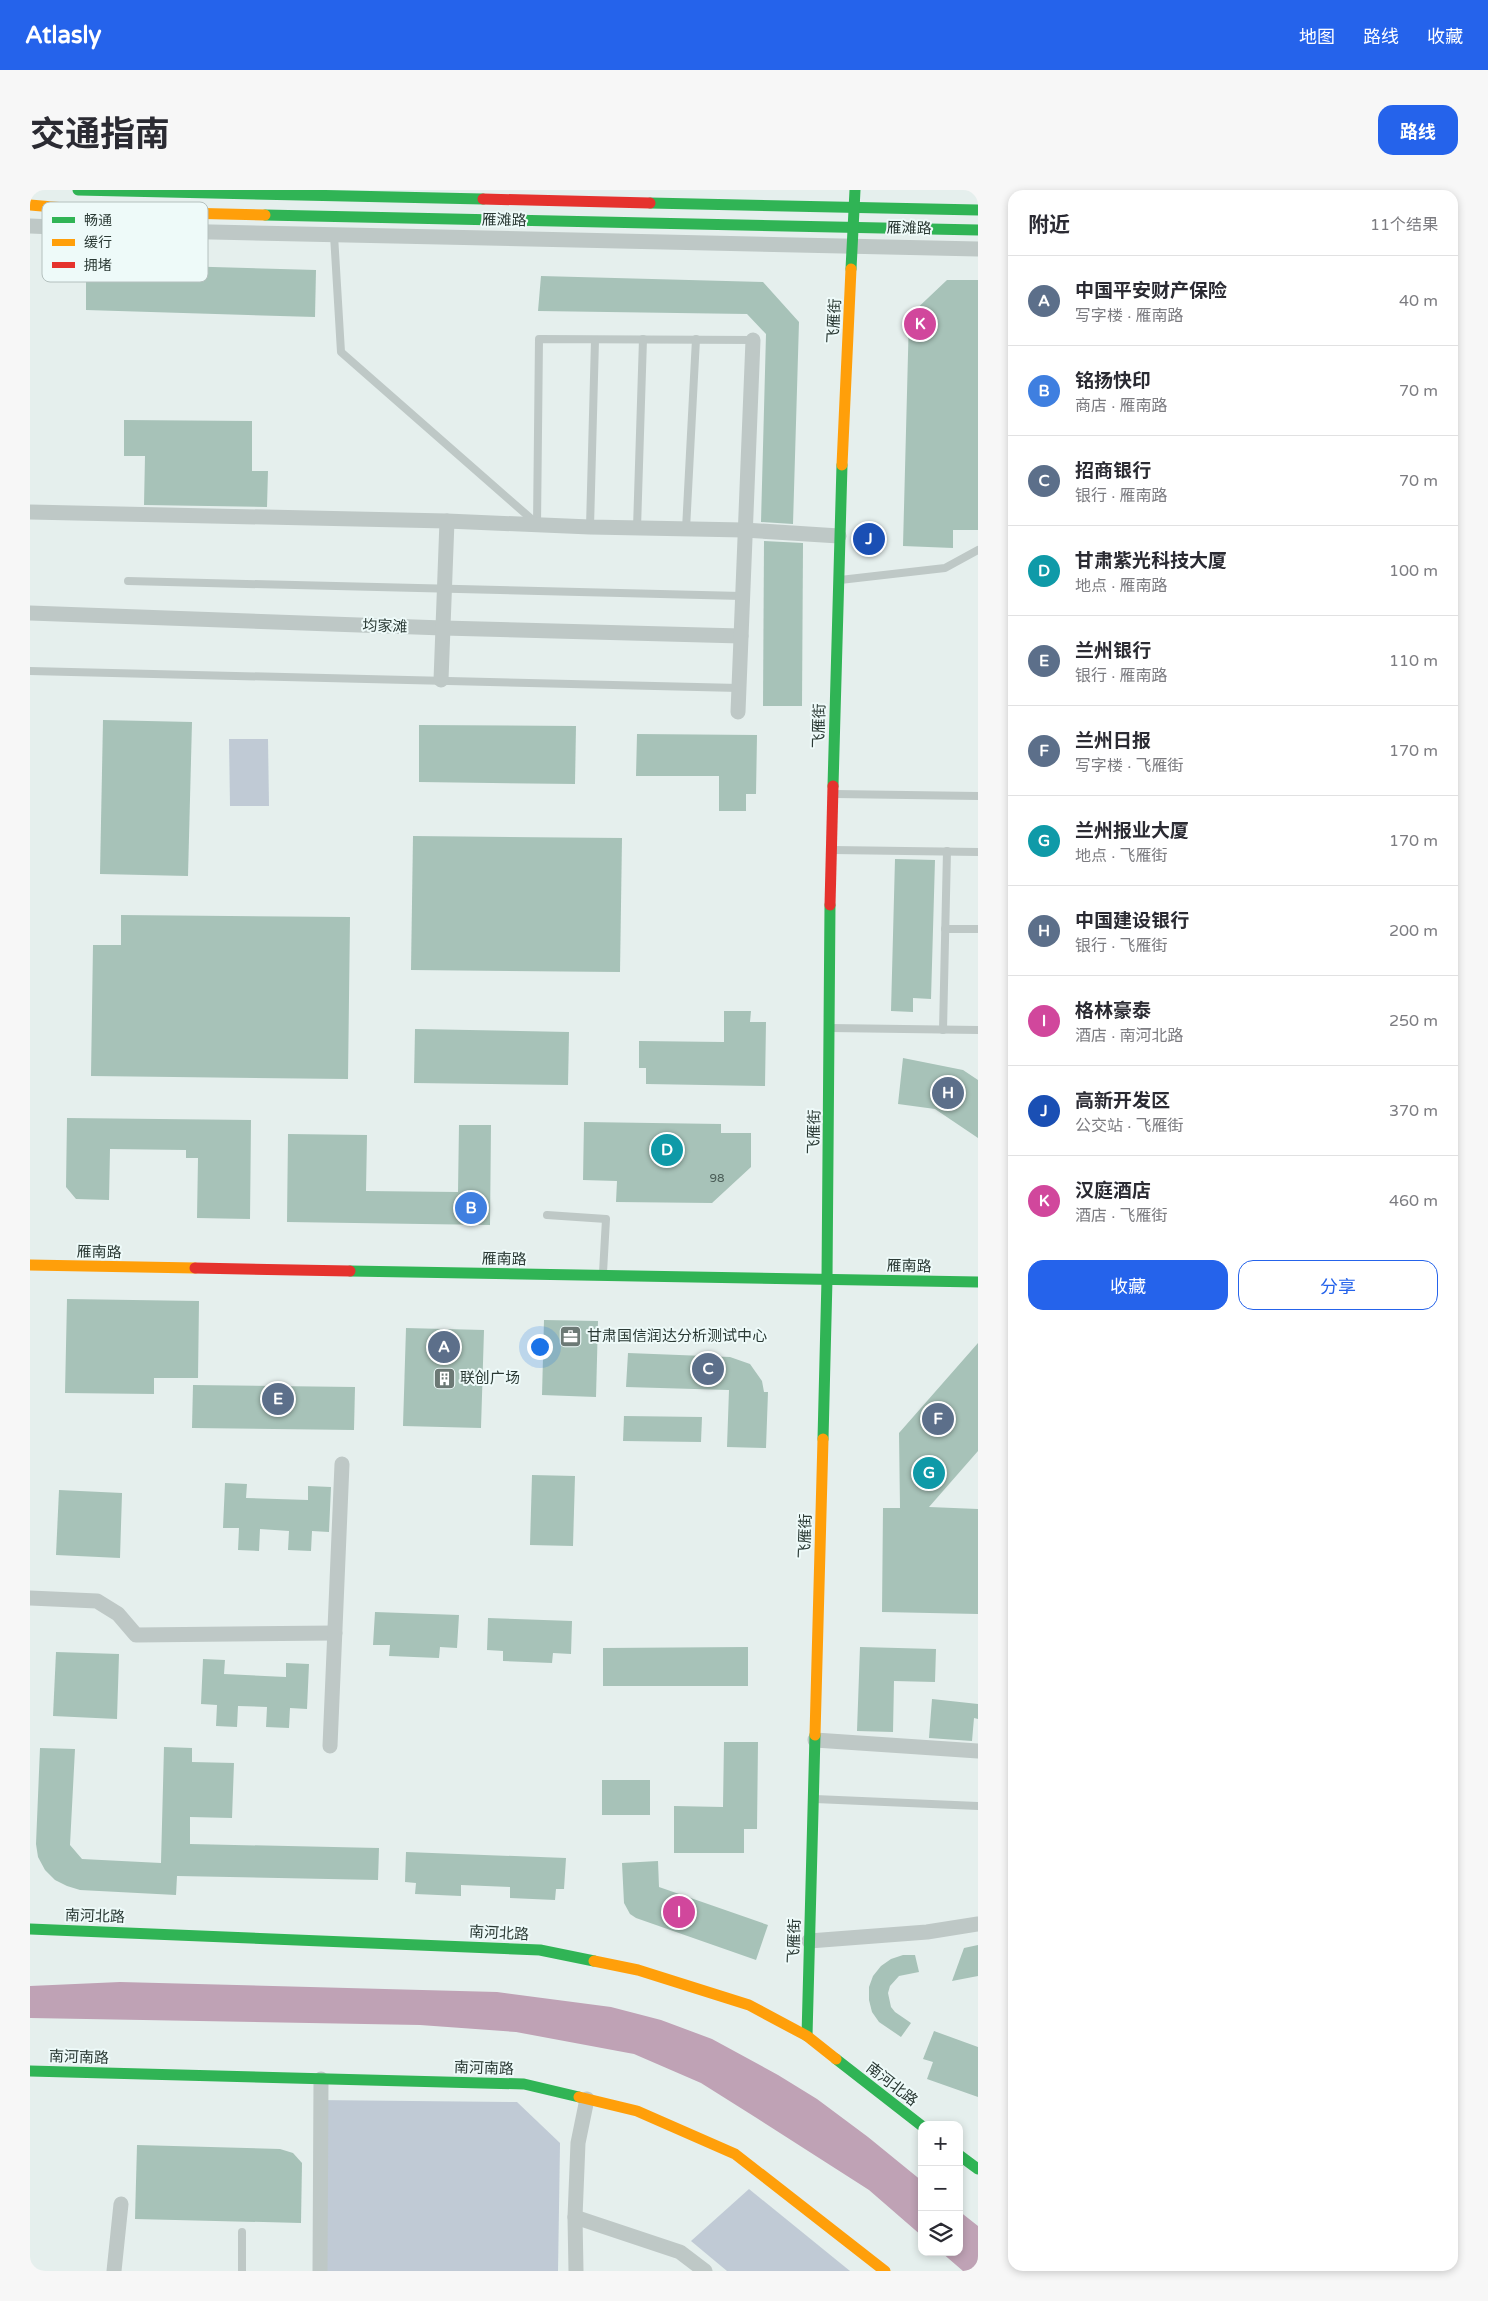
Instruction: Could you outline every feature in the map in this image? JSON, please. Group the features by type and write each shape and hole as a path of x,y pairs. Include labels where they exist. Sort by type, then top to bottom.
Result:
{"main road":[{"name":"雁滩路","path":"78,190 978,210"},
{"name":"飞雁街","path":"807,2036 827,1279 832,850 839,536 853,246 852,227 856,190"},
{"name":"雁滩路","path":"208,213 978,230"},
{"name":"雁南路","path":"30,1265 978,1282"},
{"name":"南河北路","path":"30,1929 540,1950 638,1970 749,2005 807,2036 918,2123"},
{"name":"南河南路","path":"30,2071 524,2084 638,2111 735,2154 884,2271"},
{"path":"963,2158 978,2169"}],"street":[{"name":"雁滩路","path":"208,231 978,249"},
{"path":"738,712 753,340"},
{"path":"30,512 447,521 590,528 744,530 839,536"},
{"path":"441,680 447,521"},
{"name":"均家滩","path":"30,613 443,628 741,636"},
{"path":"330,1746 342,1464"},
{"path":"30,1598 97,1601 118,1614 136,1635 335,1633"},
{"path":"815,1740 978,1751"},
{"path":"809,1940 927,1932 978,1924"},
{"path":"320,2271 321,2079"},
{"path":"576,2271 575,2217 578,2143 587,2099"},
{"path":"114,2271 121,2204"},
{"path":"575,2217 680,2252 705,2271"}],"lane":[{"path":"334,235 341,352 537,525"},
{"path":"537,525 539,339 753,340"},
{"path":"637,528 643,339"},
{"path":"686,529 696,339"},
{"path":"590,528 595,340"},
{"path":"838,580 945,568 978,550"},
{"path":"128,581 742,596"},
{"path":"30,671 739,688"},
{"path":"833,794 978,796"},
{"path":"832,850 978,852"},
{"path":"943,1030 947,851"},
{"path":"945,929 978,929"},
{"path":"830,1028 978,1030"},
{"path":"547,1215 606,1219 602,1276"},
{"path":"813,1799 978,1806"},
{"path":"242,2232 242,2271"}],"shaded area":[{"path":"229,739 268,739 269,806 230,806"},
{"path":"120,1982 497,1992 611,2007 661,2020 712,2039 778,2075 817,2099 918,2178 918,2233 869,2190 701,2083 634,2054 516,2032 420,2025 30,2018 30,1986"},
{"path":"315,2100 517,2102 560,2143 558,2271 313,2271"},
{"path":"749,2189 850,2271 727,2271 691,2241"},
{"path":"963,2214 978,2226 978,2271 963,2271 946,2256 963,2256"}],"building":[{"path":"208,267 316,270 315,317 86,310 86,282 208,282"},
{"path":"541,276 763,282 799,322 793,524 761,522 766,334 747,314 538,311"},
{"path":"947,280 978,280 978,530 953,530 953,548 903,546 909,316"},
{"path":"124,420 252,421 252,471 268,471 267,507 144,505 145,456 124,456"},
{"path":"764,541 803,543 802,706 763,706"},
{"path":"103,720 192,722 188,876 100,874"},
{"path":"419,725 576,726 575,784 419,782"},
{"path":"637,734 757,735 756,794 746,794 746,811 719,811 719,776 636,776"},
{"path":"413,836 622,838 620,972 411,970"},
{"path":"895,859 935,860 931,999 913,998 913,1012 891,1011"},
{"path":"121,915 350,917 348,1079 91,1076 93,945 121,945"},
{"path":"724,1011 751,1011 750,1022 766,1022 765,1086 646,1084 646,1068 639,1068 639,1041 724,1042"},
{"path":"415,1029 569,1032 568,1085 414,1083"},
{"path":"903,1058 963,1070 978,1080 978,1138 935,1109 898,1104"},
{"path":"67,1118 251,1120 250,1219 197,1218 198,1158 186,1158 186,1150 110,1149 109,1200 76,1199 66,1187"},
{"path":"584,1122 721,1124 721,1133 751,1133 751,1167 712,1203 616,1202 617,1181 583,1180"},
{"path":"459,1125 491,1125 490,1225 287,1222 288,1134 367,1135 366,1191 458,1192"},
{"path":"67,1299 199,1301 198,1378 154,1378 154,1394 65,1393"},
{"path":"544,1320 598,1321 596,1397 542,1395"},
{"name":"联创广场","path":"406,1328 484,1330 481,1428 403,1426"},
{"path":"978,1343 978,1451 929,1507 978,1509 978,1614 882,1612 883,1508 900,1508 899,1433"},
{"path":"628,1353 730,1357 750,1364 762,1381 764,1392 768,1392 766,1448 727,1447 729,1390 626,1387"},
{"path":"193,1385 355,1387 354,1430 192,1428"},
{"path":"624,1416 702,1417 701,1442 623,1441"},
{"path":"532,1475 575,1476 573,1546 530,1545"},
{"path":"225,1483 247,1484 246,1498 308,1500 308,1486 331,1487 329,1532 312,1531 311,1551 288,1550 289,1531 260,1529 259,1551 238,1550 239,1528 223,1528"},
{"path":"59,1490 122,1493 120,1558 56,1555"},
{"path":"375,1612 459,1615 457,1648 440,1647 439,1658 389,1656 390,1645 373,1645"},
{"path":"488,1618 572,1621 571,1654 553,1653 552,1663 503,1661 503,1651 487,1650"},
{"path":"748,1647 748,1686 603,1686 603,1648"},
{"path":"860,1647 936,1649 935,1682 894,1681 893,1732 857,1731"},
{"path":"56,1652 119,1654 117,1719 53,1716"},
{"path":"203,1659 225,1660 224,1674 286,1677 286,1663 309,1664 307,1709 290,1708 289,1728 266,1727 267,1707 238,1706 237,1727 216,1726 217,1705 201,1704"},
{"path":"932,1699 978,1704 978,1719 974,1718 972,1741 929,1738"},
{"path":"724,1742 758,1742 757,1829 744,1829 744,1853 674,1853 674,1806 723,1807"},
{"path":"164,1747 192,1748 192,1762 234,1763 232,1818 190,1817 190,1844 379,1848 378,1880 177,1876 176,1895 80,1890 55,1880 45,1870 38,1857 36,1844 40,1748 75,1749 70,1845 82,1859 161,1863"},
{"path":"602,1780 650,1780 650,1815 602,1815"},
{"path":"406,1852 566,1858 564,1889 556,1889 555,1900 510,1898 510,1887 461,1885 461,1896 415,1894 416,1883 405,1882"},
{"path":"658,1861 659,1887 768,1925 756,1960 636,1918 630,1914 624,1903 622,1863"},
{"path":"978,1945 978,1976 952,1981 964,1948"},
{"path":"903,1955 915,1955 919,1972 899,1976 890,1986 888,1993 891,2007 911,2023 901,2037 879,2022 872,2012 869,2000 869,1987 873,1976 881,1966 891,1959"},
{"path":"934,2031 978,2047 978,2097 927,2079 933,2062 923,2059"},
{"path":"137,2145 280,2149 293,2153 302,2163 301,2223 135,2219"}],"traffic: fast":[{"path":"78,190 483,199"},
{"path":"851,269 855,190"},
{"path":"650,203 978,210"},
{"path":"265,215 978,230"},
{"path":"833,786 842,465"},
{"path":"823,1439 827,1279 830,905"},
{"path":"350,1271 978,1282"},
{"path":"807,2036 815,1735"},
{"path":"30,1929 540,1950 594,1961"},
{"path":"836,2059 918,2123"},
{"path":"30,2071 524,2084 579,2097"},
{"path":"963,2158 978,2169"}],"traffic: slow":[{"path":"30,205 42,206"},
{"path":"208,214 265,215"},
{"path":"842,465 851,269"},
{"path":"30,1265 195,1268"},
{"path":"815,1735 823,1439"},
{"path":"594,1961 638,1970 749,2005 807,2036 836,2059"},
{"path":"579,2097 637,2111 735,2154 885,2271"}],"traffic: jam":[{"path":"483,199 650,203"},
{"path":"830,905 833,786"},
{"path":"195,1268 350,1271"}],"place":[{"name":"汉庭酒店","path":"920,324"},
{"name":"高新开发区","path":"869,539"},
{"name":"中国建设银行","path":"948,1093"},
{"name":"甘肃紫光科技大厦","path":"667,1150"},
{"name":"铭扬快印","path":"471,1208"},
{"name":"甘肃国信润达分析测试中心","path":"571,1336"},
{"name":"中国平安财产保险","path":"444,1347"},
{"name":"招商银行","path":"708,1369"},
{"name":"联创广场","path":"444,1378"},
{"name":"兰州银行","path":"278,1399"},
{"name":"兰州日报","path":"938,1419"},
{"name":"兰州报业大厦","path":"929,1473"},
{"name":"格林豪泰","path":"679,1912"}]}
